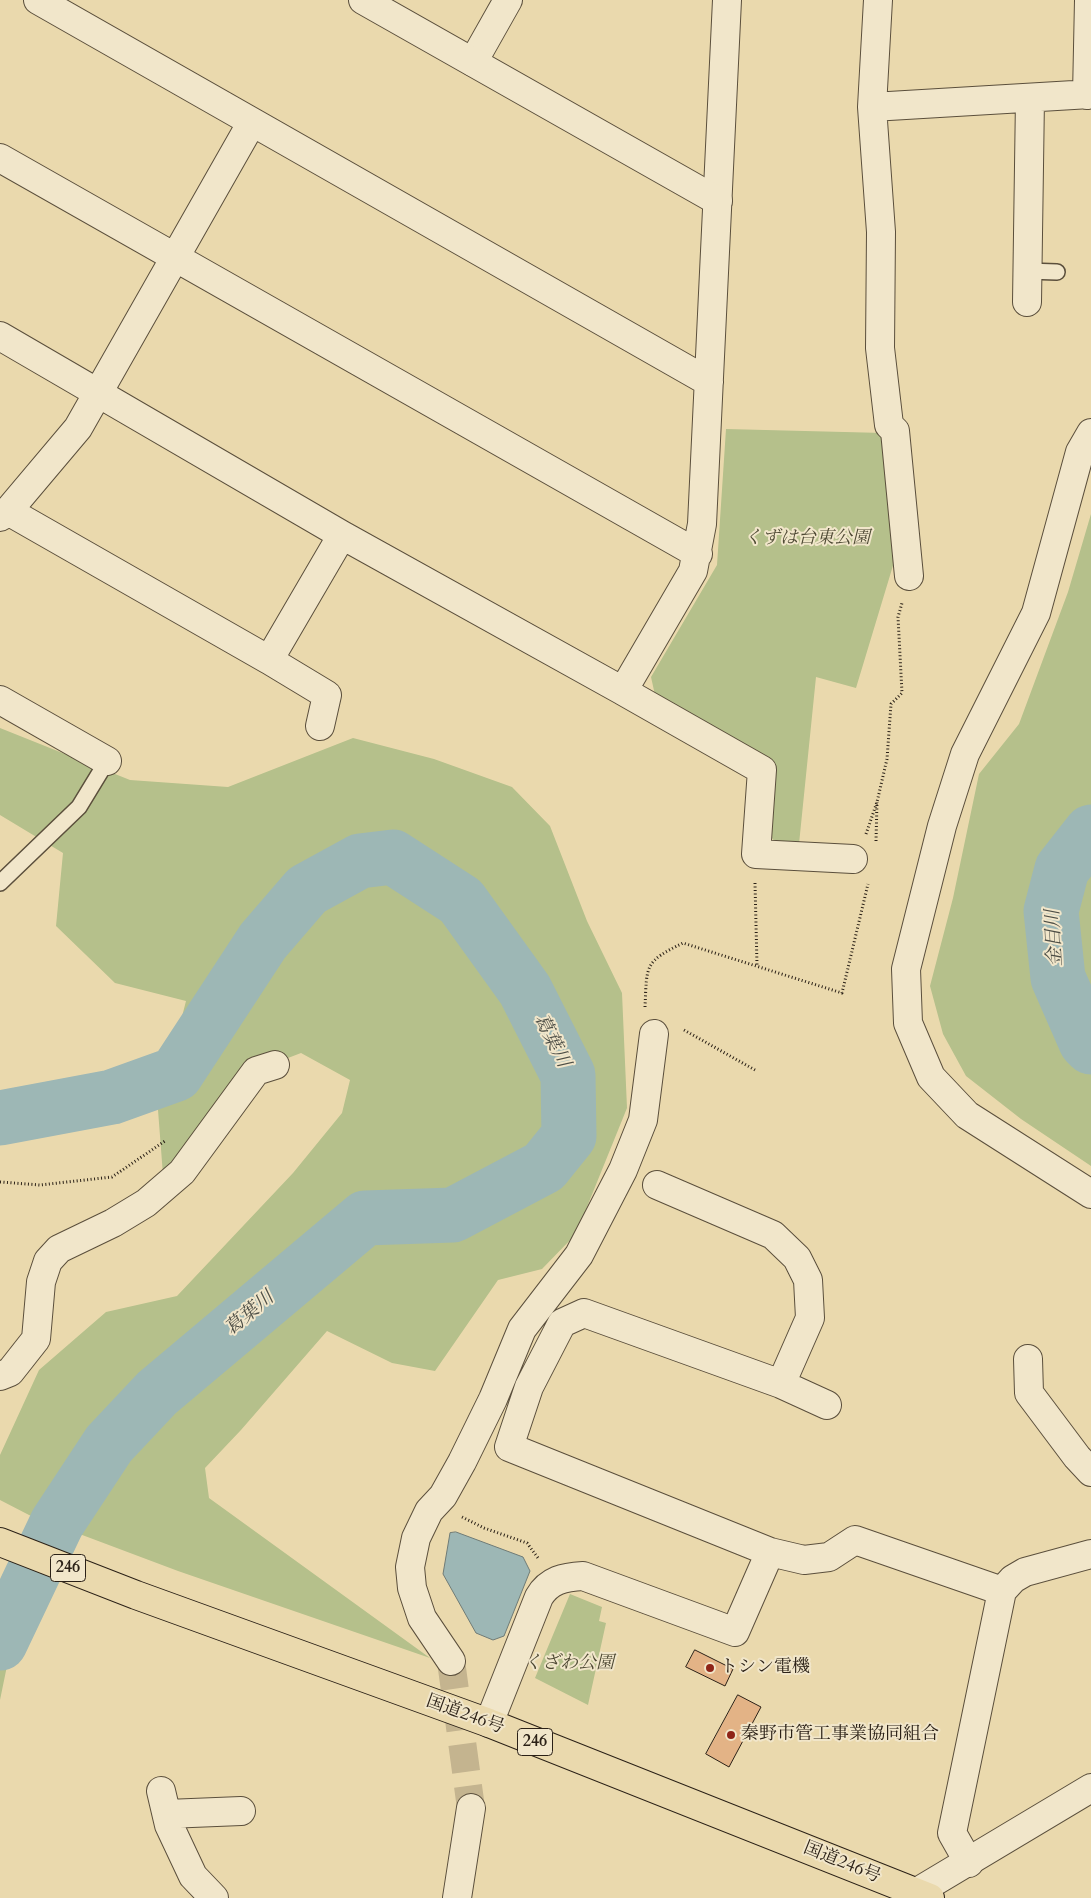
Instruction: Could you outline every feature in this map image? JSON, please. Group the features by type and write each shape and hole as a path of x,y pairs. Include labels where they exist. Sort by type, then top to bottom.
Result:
{"highway":[{"name":"国道246号","path":"0,1542 136,1594 489,1723 918,1896"}],"street":[{"path":"38,0 709,382"},
{"path":"363,0 718,201"},
{"path":"473,62 508,0"},
{"path":"624,691 693,571 698,554 702,524 727,0"},
{"path":"878,0 872,107 881,232 880,348 890,425 895,431 909,576"},
{"path":"872,107 1089,95 1089,0"},
{"path":"1027,302 1030,98"},
{"path":"252,122 78,428 4,514 269,660 327,695 320,726"},
{"path":"0,158 698,554"},
{"path":"0,336 342,535 624,691 762,770 756,854 861,870"},
{"path":"1091,433 1080,452 1036,613 965,754 942,826 906,969 908,1023 931,1077 968,1115 1091,1194"},
{"path":"269,660 342,535"},
{"path":"0,700 106,762"},
{"path":"450,1661 422,1618 412,1588 410,1567 421,1529 429,1511 443,1496 502,1376 522,1329 579,1255 623,1170 643,1120 666,1031"},
{"path":"0,1376 10,1372 36,1339 41,1282 48,1261 59,1249 113,1223 146,1203 182,1172 256,1071 276,1066"},
{"path":"657,1185 773,1235 797,1258 808,1280 810,1318 781,1384"},
{"path":"826,1405 781,1384 584,1313 562,1323 529,1387 509,1447 770,1552 804,1560 829,1557 854,1540 1002,1591"},
{"path":"1028,1360 1029,1392 1077,1457 1091,1472"},
{"path":"502,1376 529,1387"},
{"path":"489,1723 539,1597 545,1587 566,1577 583,1576 735,1632 770,1552"},
{"path":"969,1863 952,1833 1002,1591 1013,1579 1025,1572 1091,1554"},
{"path":"918,1896 1091,1788"},
{"path":"214,1898 193,1876 169,1825 164,1802 241,1811"},
{"path":"457,1898 471,1808"}],"lane":[{"path":"1027,271 1056,272"},
{"path":"0,882 79,807 106,762"}],"path":[{"path":"876,845 877,802 887,759 891,704 902,693 898,617 909,576"},
{"path":"755,1070 666,1031 645,1009 646,970 656,956 683,943 842,993 858,934 861,870"},
{"path":"754,899 756,965"},
{"path":"0,1182 40,1185 112,1177 164,1142"},
{"path":"443,1496 458,1515 484,1528 527,1543 541,1563"}],"green space":[{"name":"くずは台東公園","path":"726,429 884,433 898,549 856,688 816,677 799,844 776,843 767,832 773,762 655,695 651,677 717,565"},
{"path":"1091,514 1091,1166 1021,1119 966,1076 943,1034 930,986 953,898 979,774 1019,724 1068,592"},
{"path":"0,728 130,780 228,787 353,738 434,759 512,787 550,826 587,921 622,993 627,1108 576,1234 542,1269 498,1280 435,1371 392,1363 327,1331 241,1430 205,1468 209,1498 430,1658 178,1571 29,1515 0,1500 0,1455 39,1370 106,1312 177,1296 293,1173 342,1113 350,1080 301,1053 241,1076 163,1175 158,1110 186,1001 115,983 56,926 63,853 0,815"},
{"path":"0,1592 14,1599 15,1627 0,1700"},
{"name":"くざわ公園","path":"570,1594 602,1607 599,1621 606,1623 588,1705 535,1678"}],"water":[{"path":"456,1532 523,1557 530,1571 504,1636 493,1640 476,1633 443,1574 450,1533"}],"building":[{"name":"トシン電機","path":"695,1650 733,1669 725,1686 686,1667"},
{"name":"秦野市管工事業協同組合","path":"738,1695 761,1707 729,1767 706,1754"}],"waterway":[{"name":"金目川","path":"1091,832 1062,869 1051,911 1058,978 1086,1042 1091,1047"},
{"name":"葛葉川","path":"0,1118 112,1097 176,1074 263,941 307,890 360,861 393,857 461,901 525,990 568,1075 569,1136 544,1167 453,1215 365,1218 157,1393 109,1444 57,1523 0,1643"}],"tunnel":[{"path":"451,1661 471,1808"}],"place":[{"name":"トシン電機","path":"710,1668"},
{"name":"秦野市管工事業協同組合","path":"731,1735"}]}
